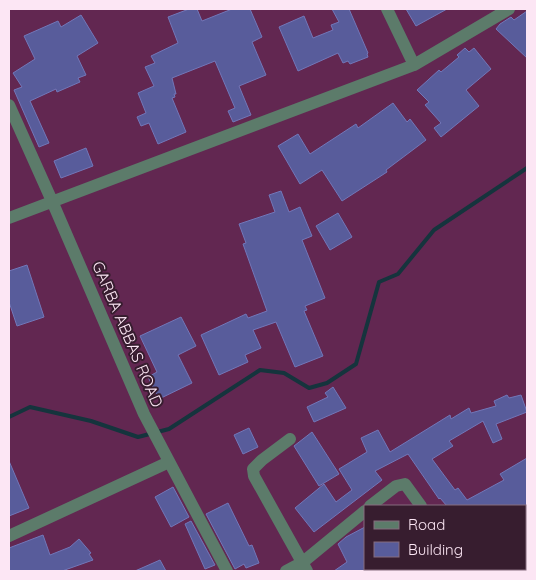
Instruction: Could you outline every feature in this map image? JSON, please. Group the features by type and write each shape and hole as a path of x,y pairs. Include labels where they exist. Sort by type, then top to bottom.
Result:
{"street":[{"path":"387,9 414,65"},
{"path":"9,218 414,65 509,9"},
{"name":"GARBA ABBAS ROAD","path":"9,105 144,414 227,571"},
{"path":"290,439 253,469 254,476 305,567"},
{"path":"9,536 169,462"},
{"path":"371,505 396,486 405,484 420,505"},
{"path":"286,571 305,567 364,512"}],"building":[{"path":"189,9 197,9 202,21 232,9 250,9 262,37 252,42 266,75 239,86 251,115 233,122 228,111 235,108 215,61 172,78 176,94 172,98 186,132 158,144 149,123 141,126 137,117 146,113 138,93 154,86 145,67 155,63 151,56 178,43 168,17"},
{"path":"332,9 349,9 368,57 350,64 348,61 343,63 338,53 298,71 279,27 304,16 313,38 333,30 331,25 339,22"},
{"path":"406,9 447,9 416,26"},
{"path":"527,11 527,58 496,29 511,17 514,20"},
{"path":"81,15 98,43 77,56 86,75 78,78 80,82 57,92 56,89 30,101 49,143 39,147 14,90 22,87 13,73 35,59 24,36 58,21 61,27"},
{"path":"465,48 469,52 474,48 491,69 466,90 479,106 441,137 434,128 441,123 425,105 429,102 417,90 439,70 441,72 459,57 457,55"},
{"path":"393,103 407,122 410,119 426,140 386,170 387,172 342,201 322,170 300,184 278,146 298,134 310,154 356,124 358,128"},
{"path":"86,148 93,166 61,178 54,161"},
{"path":"281,191 289,212 300,207 312,236 302,240 325,298 305,306 307,310 304,311 323,356 295,367 276,322 253,330 261,348 245,355 248,362 219,375 201,335 246,314 248,318 267,311 243,244 246,243 239,224 275,212 269,195"},
{"path":"338,213 352,237 330,250 316,226"},
{"path":"27,265 44,317 17,326 9,302 9,271"},
{"path":"181,317 196,346 178,355 192,383 159,399 148,377 157,372 140,336"},
{"path":"333,387 346,408 314,422 307,407 328,397 325,393"},
{"path":"507,395 509,398 521,395 527,412 496,424 502,439 493,443 483,421 449,441 453,446 432,459 455,490 458,488 467,500 504,480 500,474 527,458 527,506 446,505 439,499 408,454 375,471 382,480 314,532 295,508 324,484 336,502 352,490 339,469 367,452 361,438 378,430 390,452 450,415 451,419 469,408 471,413 496,406 494,401"},
{"path":"249,428 258,447 243,454 234,435"},
{"path":"312,432 339,474 319,486 294,446"},
{"path":"9,461 29,508 9,516"},
{"path":"173,487 189,517 171,527 155,497"},
{"path":"228,503 249,546 252,545 259,563 246,568 244,564 235,569 206,514"},
{"path":"191,521 215,565 205,569 185,524"},
{"path":"364,528 365,571 334,571 347,562 338,544 346,537"},
{"path":"43,535 50,555 70,547 79,539 91,553 89,554 93,560 62,571 9,571 9,548"},
{"path":"160,560 166,571 135,571"}],"waterway":[{"path":"9,417 30,407 91,421 138,437 169,429 260,370 284,373 309,388 327,383 356,364 379,282 398,274 434,230 527,168"}]}
